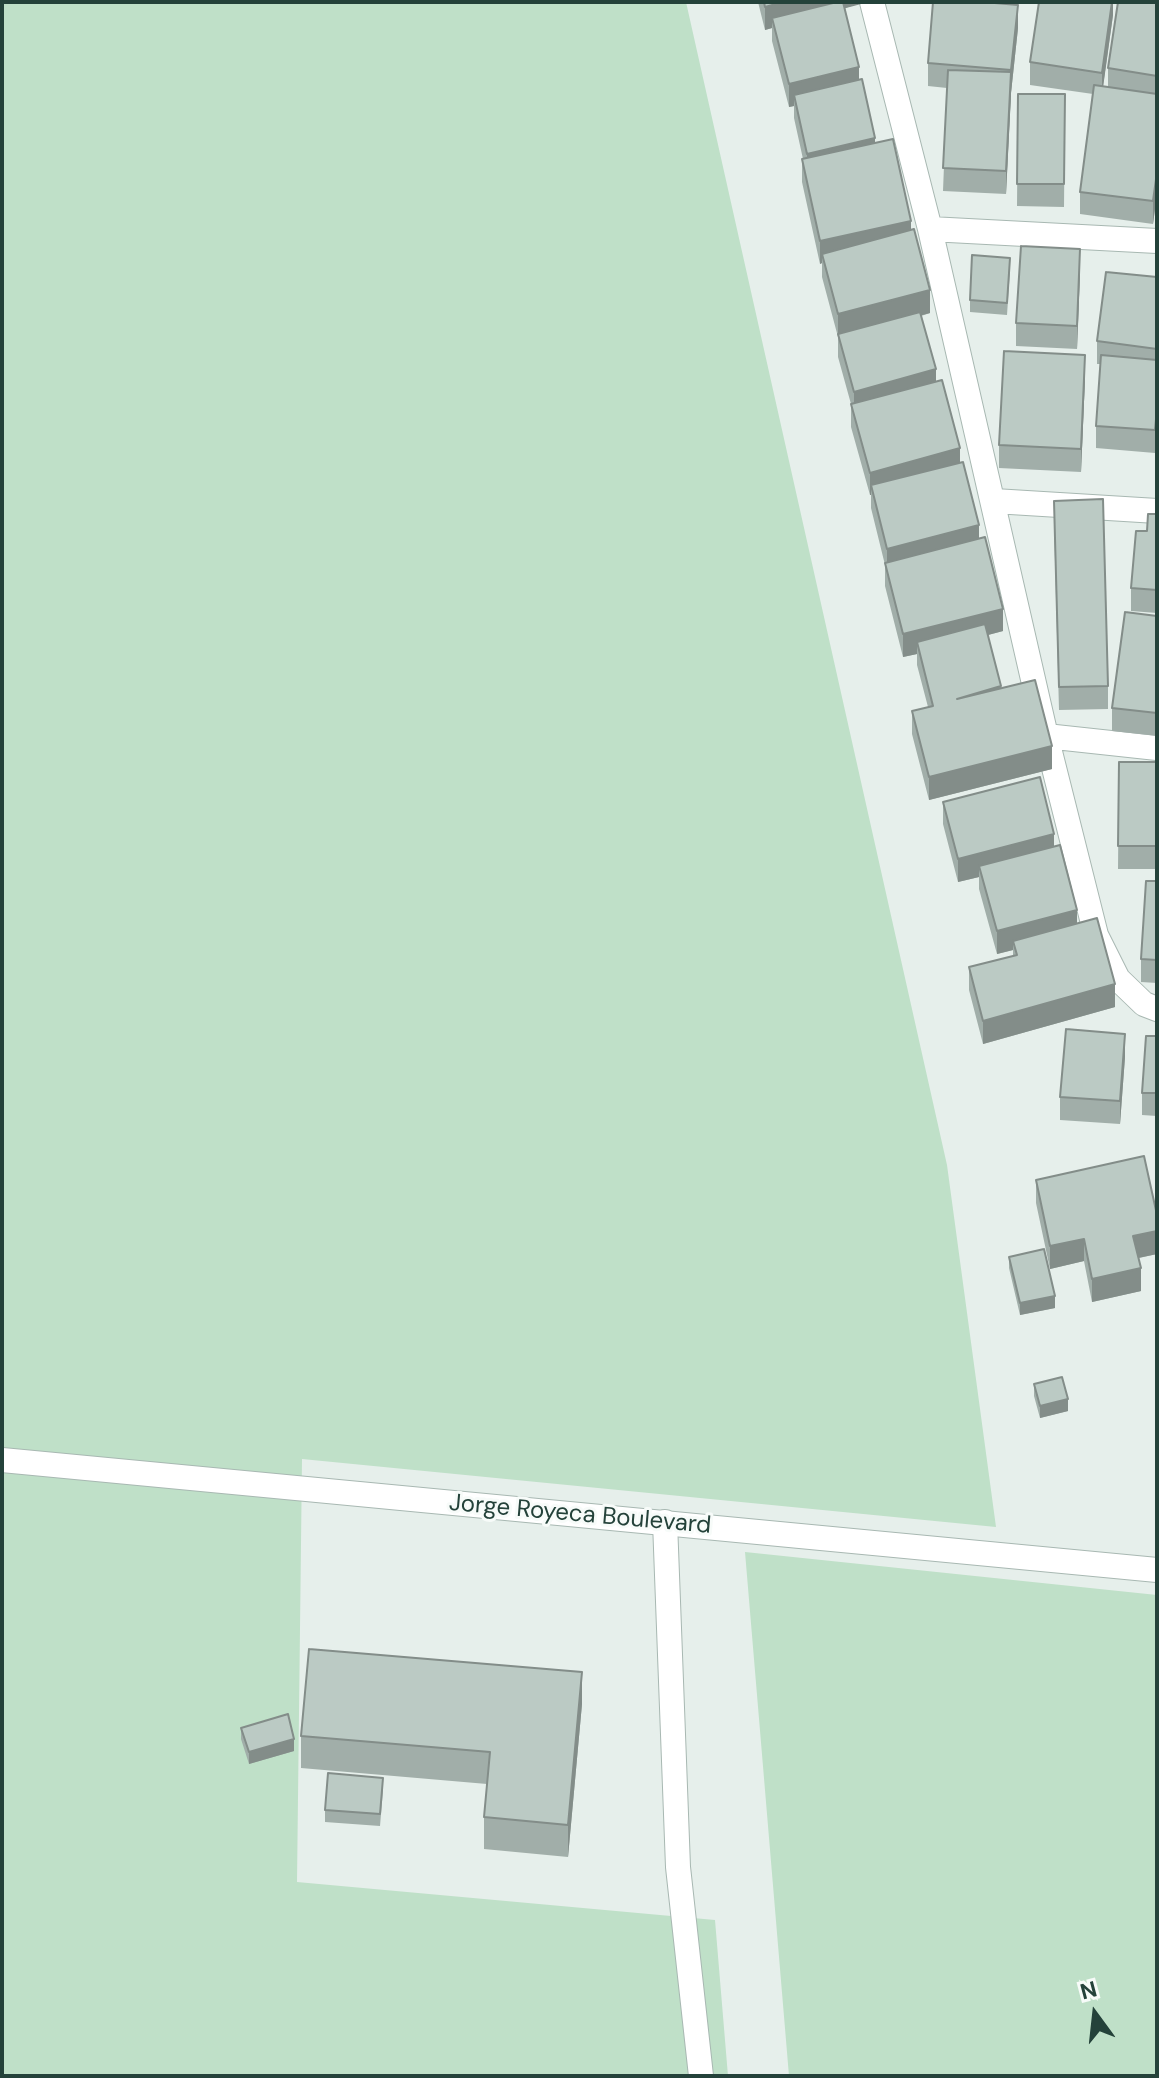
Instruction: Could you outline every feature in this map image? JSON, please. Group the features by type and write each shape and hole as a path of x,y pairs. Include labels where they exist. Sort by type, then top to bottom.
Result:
{"street":[{"path":"872,2 930,229 1046,736 1096,935 1118,979 1144,1004 1157,1009"},
{"path":"930,229 1157,241"},
{"path":"994,501 1157,511"},
{"path":"1046,736 1157,748"},
{"name":"Jorge Royeca Boulevard","path":"2,1460 1157,1570"},
{"path":"665,1522 678,1867 701,2076"}],"green space":[{"path":"2,2 686,2 947,1165 996,1527 302,1459 297,1882 715,1920 728,2076 2,2076"},
{"path":"745,1552 1157,1595 1157,2076 789,2076"}],"building":[{"path":"764,2 783,2 765,7"},
{"path":"843,2 859,67 789,84 772,18"},
{"path":"933,2 1018,5 1011,70 928,63"},
{"path":"1039,2 1112,2 1102,73 1030,62"},
{"path":"1118,2 1157,2 1157,76 1108,68"},
{"path":"948,70 1011,72 1006,171 943,168"},
{"path":"862,79 875,138 807,154 794,95"},
{"path":"1094,85 1157,94 1157,172 1153,201 1080,192"},
{"path":"1018,94 1065,94 1064,184 1017,184"},
{"path":"893,139 911,221 820,241 802,159"},
{"path":"914,229 930,290 838,314 822,254"},
{"path":"1021,246 1080,249 1077,326 1016,323"},
{"path":"972,255 1010,258 1007,303 970,300"},
{"path":"1106,272 1157,277 1157,349 1097,341"},
{"path":"920,312 936,369 854,392 838,334"},
{"path":"1004,351 1085,355 1081,449 999,445"},
{"path":"1101,355 1157,360 1155,430 1096,426"},
{"path":"942,380 960,448 870,473 851,404"},
{"path":"963,462 979,525 887,549 871,485"},
{"path":"1103,499 1108,686 1059,687 1054,501"},
{"path":"1148,514 1157,514 1157,590 1131,588 1136,531 1147,531"},
{"path":"985,537 1003,609 903,634 885,563"},
{"path":"1125,612 1157,616 1157,713 1112,708"},
{"path":"985,624 1001,686 957,699 1035,680 1052,746 929,777 912,711 933,706 917,642"},
{"path":"1119,762 1157,762 1157,846 1118,846"},
{"path":"1040,777 1054,834 958,859 943,802"},
{"path":"1060,845 1077,910 997,931 979,866"},
{"path":"1146,881 1157,881 1157,960 1141,959"},
{"path":"1097,918 1115,984 983,1021 969,967 1017,955 1013,941"},
{"path":"1066,1029 1125,1034 1120,1101 1060,1097"},
{"path":"1146,1036 1157,1036 1157,1093 1142,1093"},
{"path":"1144,1156 1157,1215 1157,1231 1133,1236 1141,1268 1092,1279 1084,1239 1050,1246 1036,1180"},
{"path":"1044,1249 1055,1296 1020,1303 1009,1257"},
{"path":"1062,1377 1068,1399 1040,1406 1034,1384"},
{"path":"309,1649 582,1672 568,1825 484,1817 490,1752 301,1736"},
{"path":"288,1714 294,1739 249,1752 241,1728"},
{"path":"328,1773 383,1778 380,1814 325,1810"}]}
